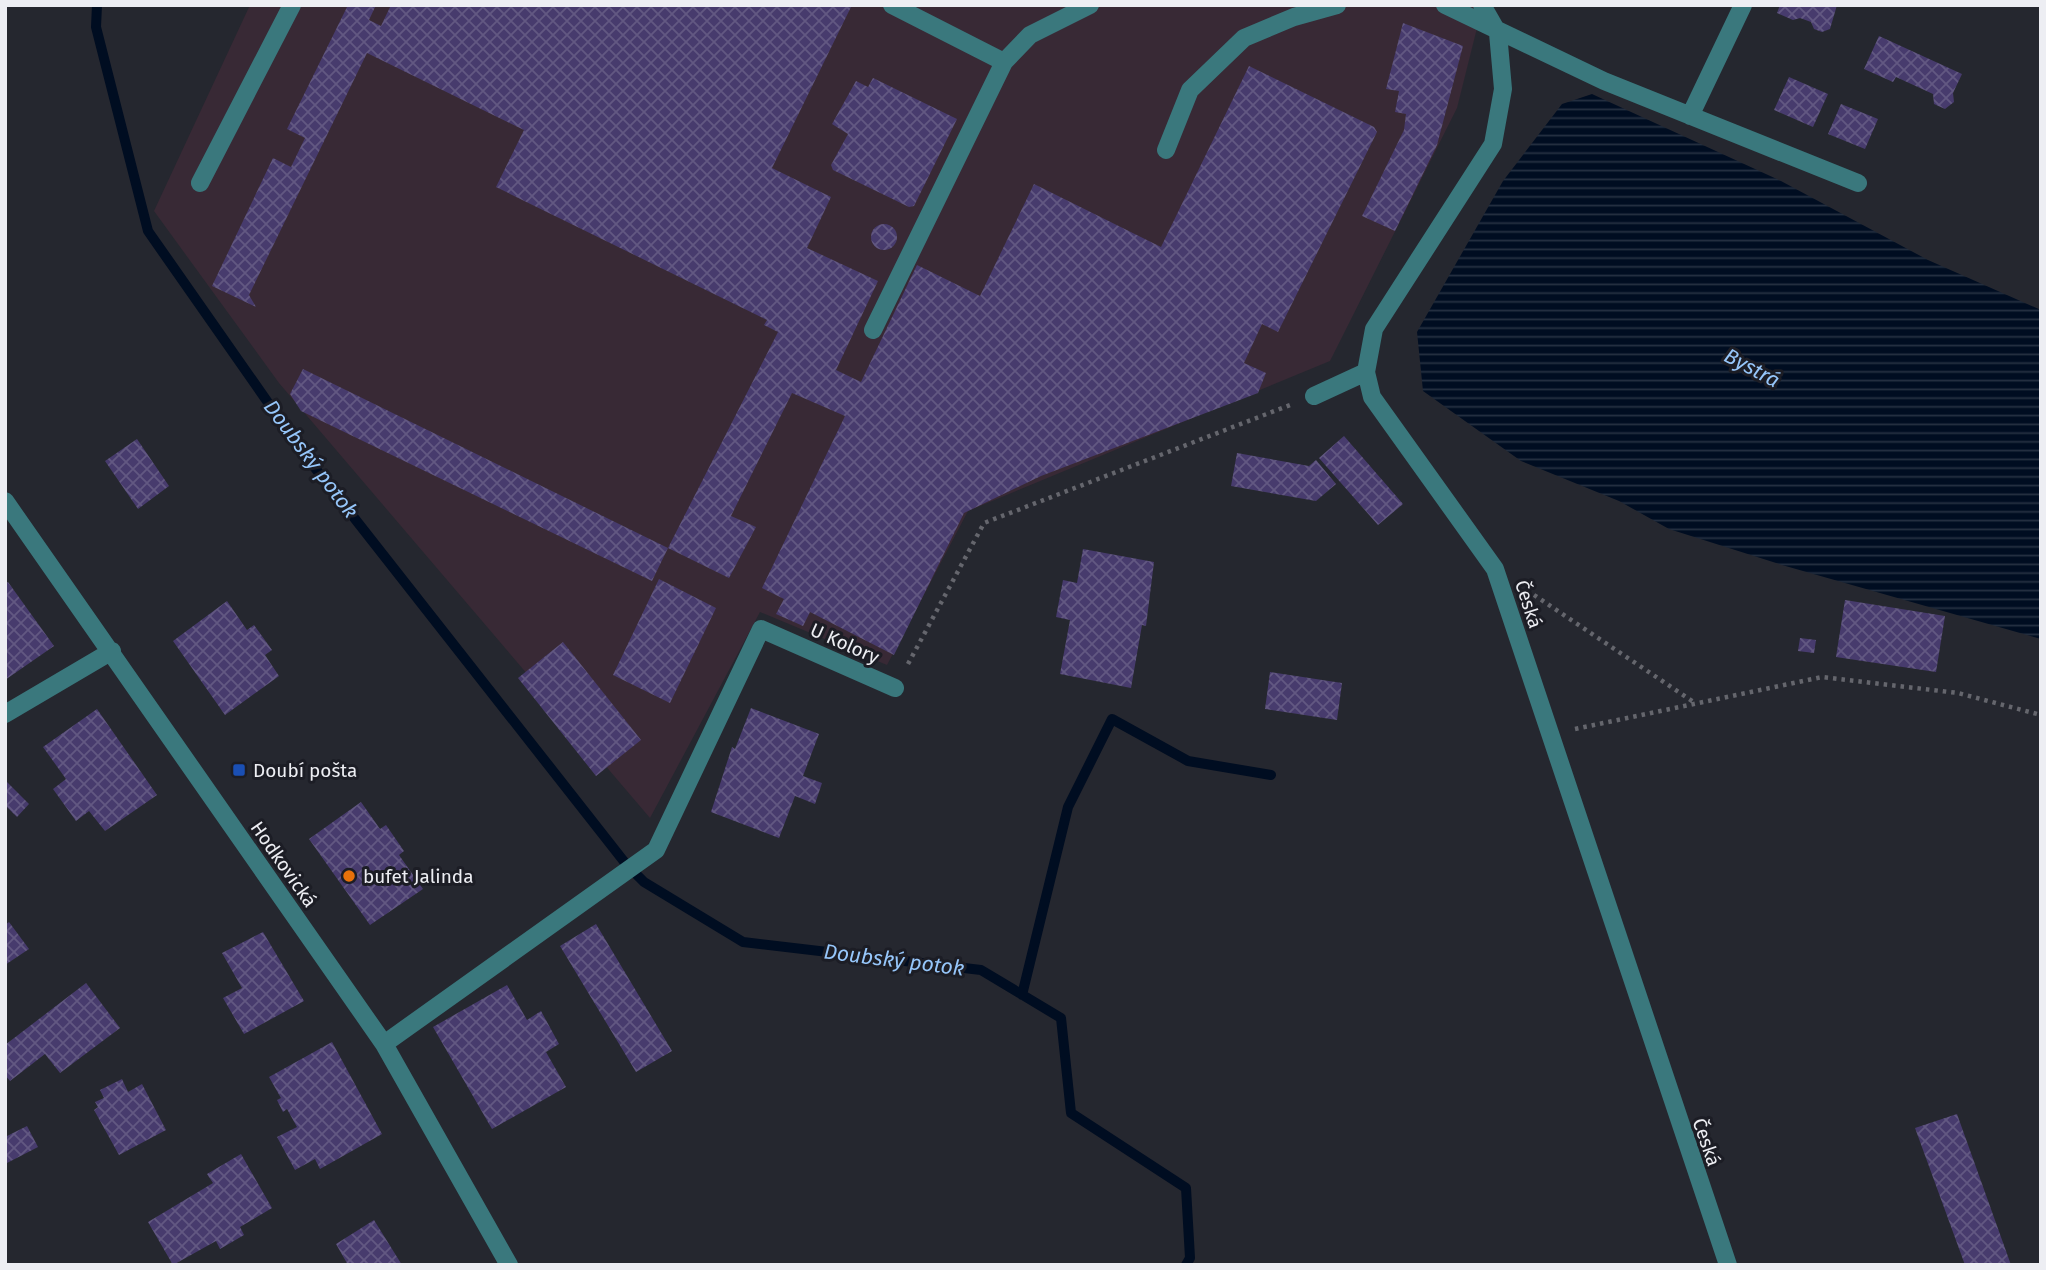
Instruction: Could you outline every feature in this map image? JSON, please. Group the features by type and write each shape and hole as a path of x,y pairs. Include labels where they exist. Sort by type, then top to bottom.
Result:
{"street":[{"path":"201,183 292,5"},
{"path":"892,5 1004,62"},
{"path":"873,330 1004,62 1030,35 1090,5"},
{"path":"1166,150 1190,90 1244,38 1294,17 1337,5"},
{"path":"1445,5 1498,33 1690,116 1858,183"},
{"name":"Česká","path":"1482,5 1498,33 1503,89 1493,144 1374,329 1366,372 1372,397 1496,569 1728,1265"},
{"path":"1690,116 1743,5"},
{"path":"1314,396 1366,372"},
{"name":"Hodkovická","path":"5,501 384,1044 509,1265"},
{"name":"U Kolory","path":"384,1044 656,850 761,629 895,688"},
{"path":"5,714 112,651"}],"path":[{"name":"U Kolory","path":"895,688 984,523 1314,396"},
{"path":"1496,569 1696,704"},
{"path":"1550,735 1822,677 1958,693 2041,715"}],"shaded area":[{"path":"250,5 1478,5 1482,8 1457,108 1330,361 968,511 887,665 760,612 650,818 279,383 154,211"}],"water":[{"name":"Bystrá","path":"1592,94 1781,181 1928,260 2041,310 2041,639 1782,565 1669,529 1619,501 1521,461 1423,391 1417,332 1503,181 1562,104"}],"building":[{"path":"348,5 376,5 369,20 381,26 391,5 851,7 772,168 831,197 807,248 878,281 836,370 861,382 917,265 980,296 1034,184 1161,247 1249,66 1374,127 1377,132 1278,332 1262,324 1244,363 1266,373 1258,393 1041,476 964,513 894,655 810,612 803,626 776,614 784,599 762,588 845,416 792,393 731,516 756,527 729,578 668,548 778,332 764,325 767,320 496,187 524,130 367,53 249,295 256,307 212,286 273,158 291,167 305,138 287,129"},
{"path":"1780,5 1837,5 1830,29 1822,32 1814,29 1811,22 1800,18 1793,20 1777,13"},
{"path":"1403,23 1463,46 1437,145 1395,231 1362,216 1404,130 1406,114 1395,112 1399,91 1386,89"},
{"path":"1879,36 1962,74 1953,93 1954,102 1945,109 1934,104 1933,94 1896,77 1893,82 1864,69"},
{"path":"1789,77 1828,94 1813,127 1774,110"},
{"path":"873,78 957,119 914,206 909,207 833,170 831,165 848,134 832,124 856,81 868,87"},
{"path":"1841,104 1878,119 1865,149 1828,134"},
{"path":"884,224 893,228 897,237 893,246 884,250 875,246 871,237 875,228"},
{"path":"303,369 668,548 652,581 301,411 290,394"},
{"path":"1344,436 1403,504 1378,525 1319,458"},
{"path":"137,439 169,486 138,509 105,461"},
{"path":"1237,453 1309,466 1316,460 1336,484 1316,501 1231,486"},
{"path":"1083,549 1154,562 1146,626 1142,625 1131,688 1060,674 1070,620 1056,617 1063,580 1077,583"},
{"path":"659,579 716,608 670,703 613,675"},
{"path":"8,582 54,646 5,680 5,584"},
{"path":"1845,600 1945,616 1936,672 1836,657"},
{"path":"227,601 247,630 254,625 272,650 265,655 279,676 225,715 173,641"},
{"path":"1800,638 1816,640 1814,653 1798,651"},
{"path":"563,642 641,740 596,776 518,678"},
{"path":"1270,672 1342,683 1337,720 1265,709"},
{"path":"751,708 819,734 803,776 822,783 815,804 795,796 779,838 711,812 732,747 735,749"},
{"path":"97,709 157,795 105,831 89,811 76,821 53,789 66,779 43,747"},
{"path":"5,780 29,804 17,817 5,805"},
{"path":"361,802 380,829 386,825 404,851 399,855 423,889 370,925 309,839"},
{"path":"9,922 29,949 5,965 5,925"},
{"path":"596,924 672,1051 636,1072 560,946"},
{"path":"263,932 304,1001 244,1034 223,998 242,988 222,953"},
{"path":"86,983 120,1028 60,1073 45,1054 10,1081 5,1075 5,1045"},
{"path":"507,985 527,1020 541,1011 559,1044 546,1052 566,1087 492,1129 433,1027"},
{"path":"332,1042 382,1134 320,1169 315,1159 295,1170 277,1137 297,1127 287,1109 283,1112 277,1100 281,1098 269,1077"},
{"path":"122,1079 128,1092 142,1084 166,1130 119,1155 94,1110 98,1107 95,1102 104,1098 100,1090"},
{"path":"1957,1114 2011,1265 1965,1265 1915,1128"},
{"path":"27,1126 38,1147 7,1163 5,1137"},
{"path":"241,1154 272,1208 240,1227 244,1235 220,1249 216,1241 173,1265 148,1222 213,1183 207,1174"},
{"path":"374,1220 402,1265 348,1265 336,1244"}],"waterway":[{"name":"Doubský potok","path":"97,5 96,27 148,231 304,454 626,864"},
{"path":"1022,995 1068,807 1112,719 1188,761 1271,775"},
{"name":"Doubský potok","path":"635,873 644,882 743,942 981,970 1061,1018 1071,1113 1186,1188 1190,1258 1186,1265"}],"place":[{"name":"Doubí pošta","path":"239,770"},
{"name":"bufet Jalinda","path":"349,876"}]}
